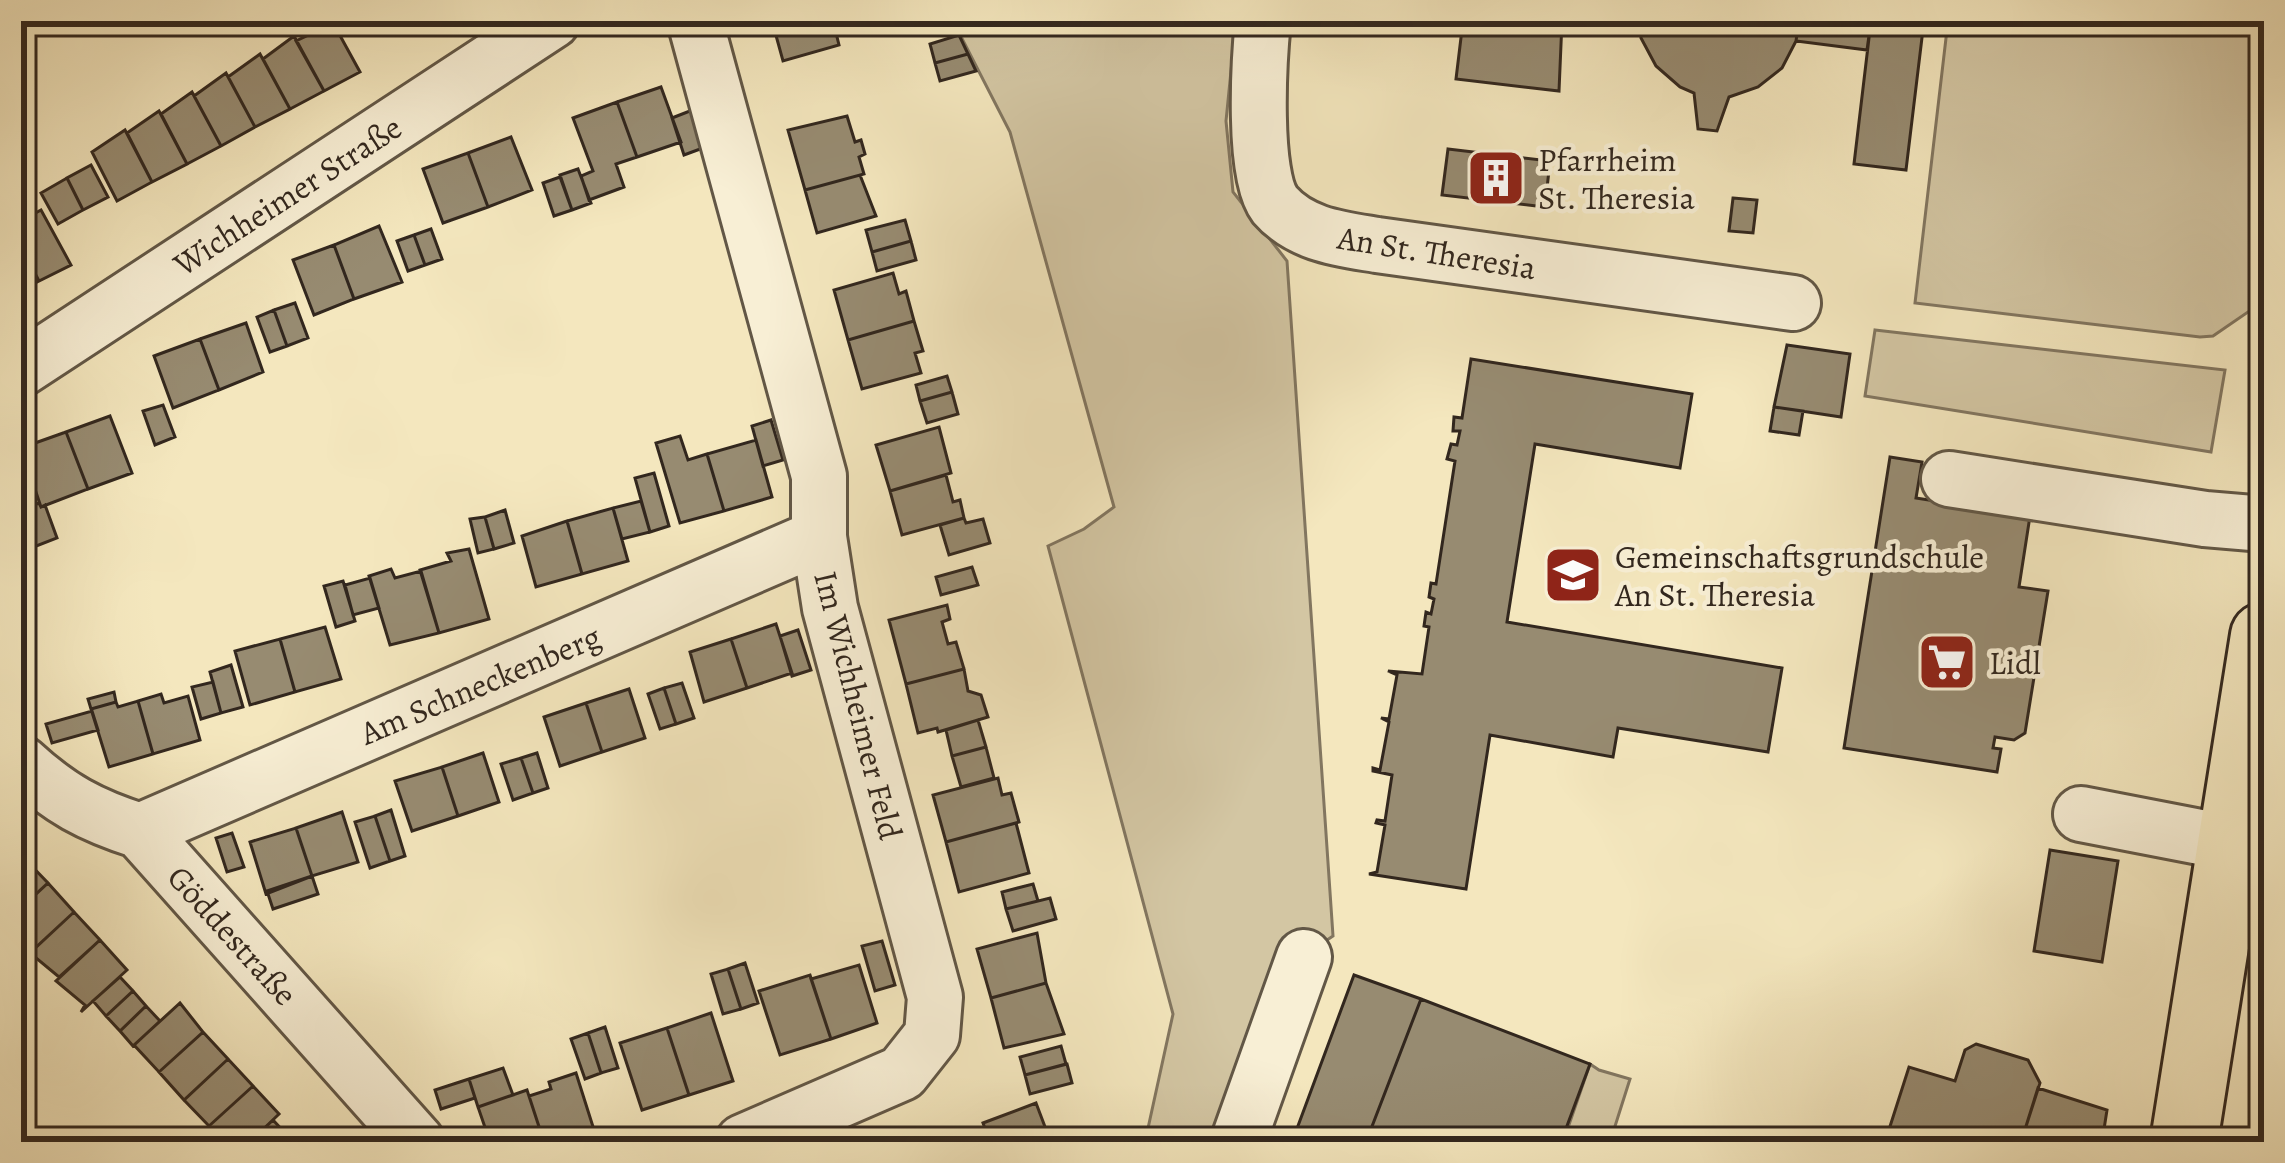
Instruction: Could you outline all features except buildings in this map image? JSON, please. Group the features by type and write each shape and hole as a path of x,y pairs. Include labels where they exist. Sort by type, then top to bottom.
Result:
{"main road":[{"path":"2184,1142 2231,843 2253,774 2264,636"}],"street":[{"name":"Wichheimer Straße","path":"21,369 552,21"},
{"name":"Im Wichheimer Feld","path":"695,21 819,476 819,537 830,608 934,997 935,1019 932,1035 902,1073 743,1142"},
{"name":"An St. Theresia","path":"1262,21 1256,88 1262,154 1271,201 1293,221 1326,237 1793,303"},
{"path":"1949,479 2264,524"},
{"name":"Am Schneckenberg","path":"140,831 819,537"},
{"name":"Göddestraße","path":"21,764 57,796 99,818 140,831 417,1142"},
{"path":"2081,814 2231,843"},
{"path":"1238,1142 1304,957"}],"shaded area":[{"path":"953,21 1236,21 1226,121 1233,192 1287,261 1333,936 1284,969 1216,1142 1145,1142 1173,1014 1048,546 1084,529 1114,507 1010,132"},
{"path":"1948,21 2264,21 2264,228 2251,310 2213,336 2200,337 1915,303"},
{"path":"1875,330 2225,370 2211,452 1865,396"},
{"path":"1590,1064 1630,1079 1610,1142 1563,1142"}],"place":[{"name":"Pfarrheim St. Theresia","path":"1496,178"},
{"name":"Gemeinschaftsgrundschule An St. Theresia","path":"1573,575"},
{"name":"Lidl","path":"1947,662"}]}
